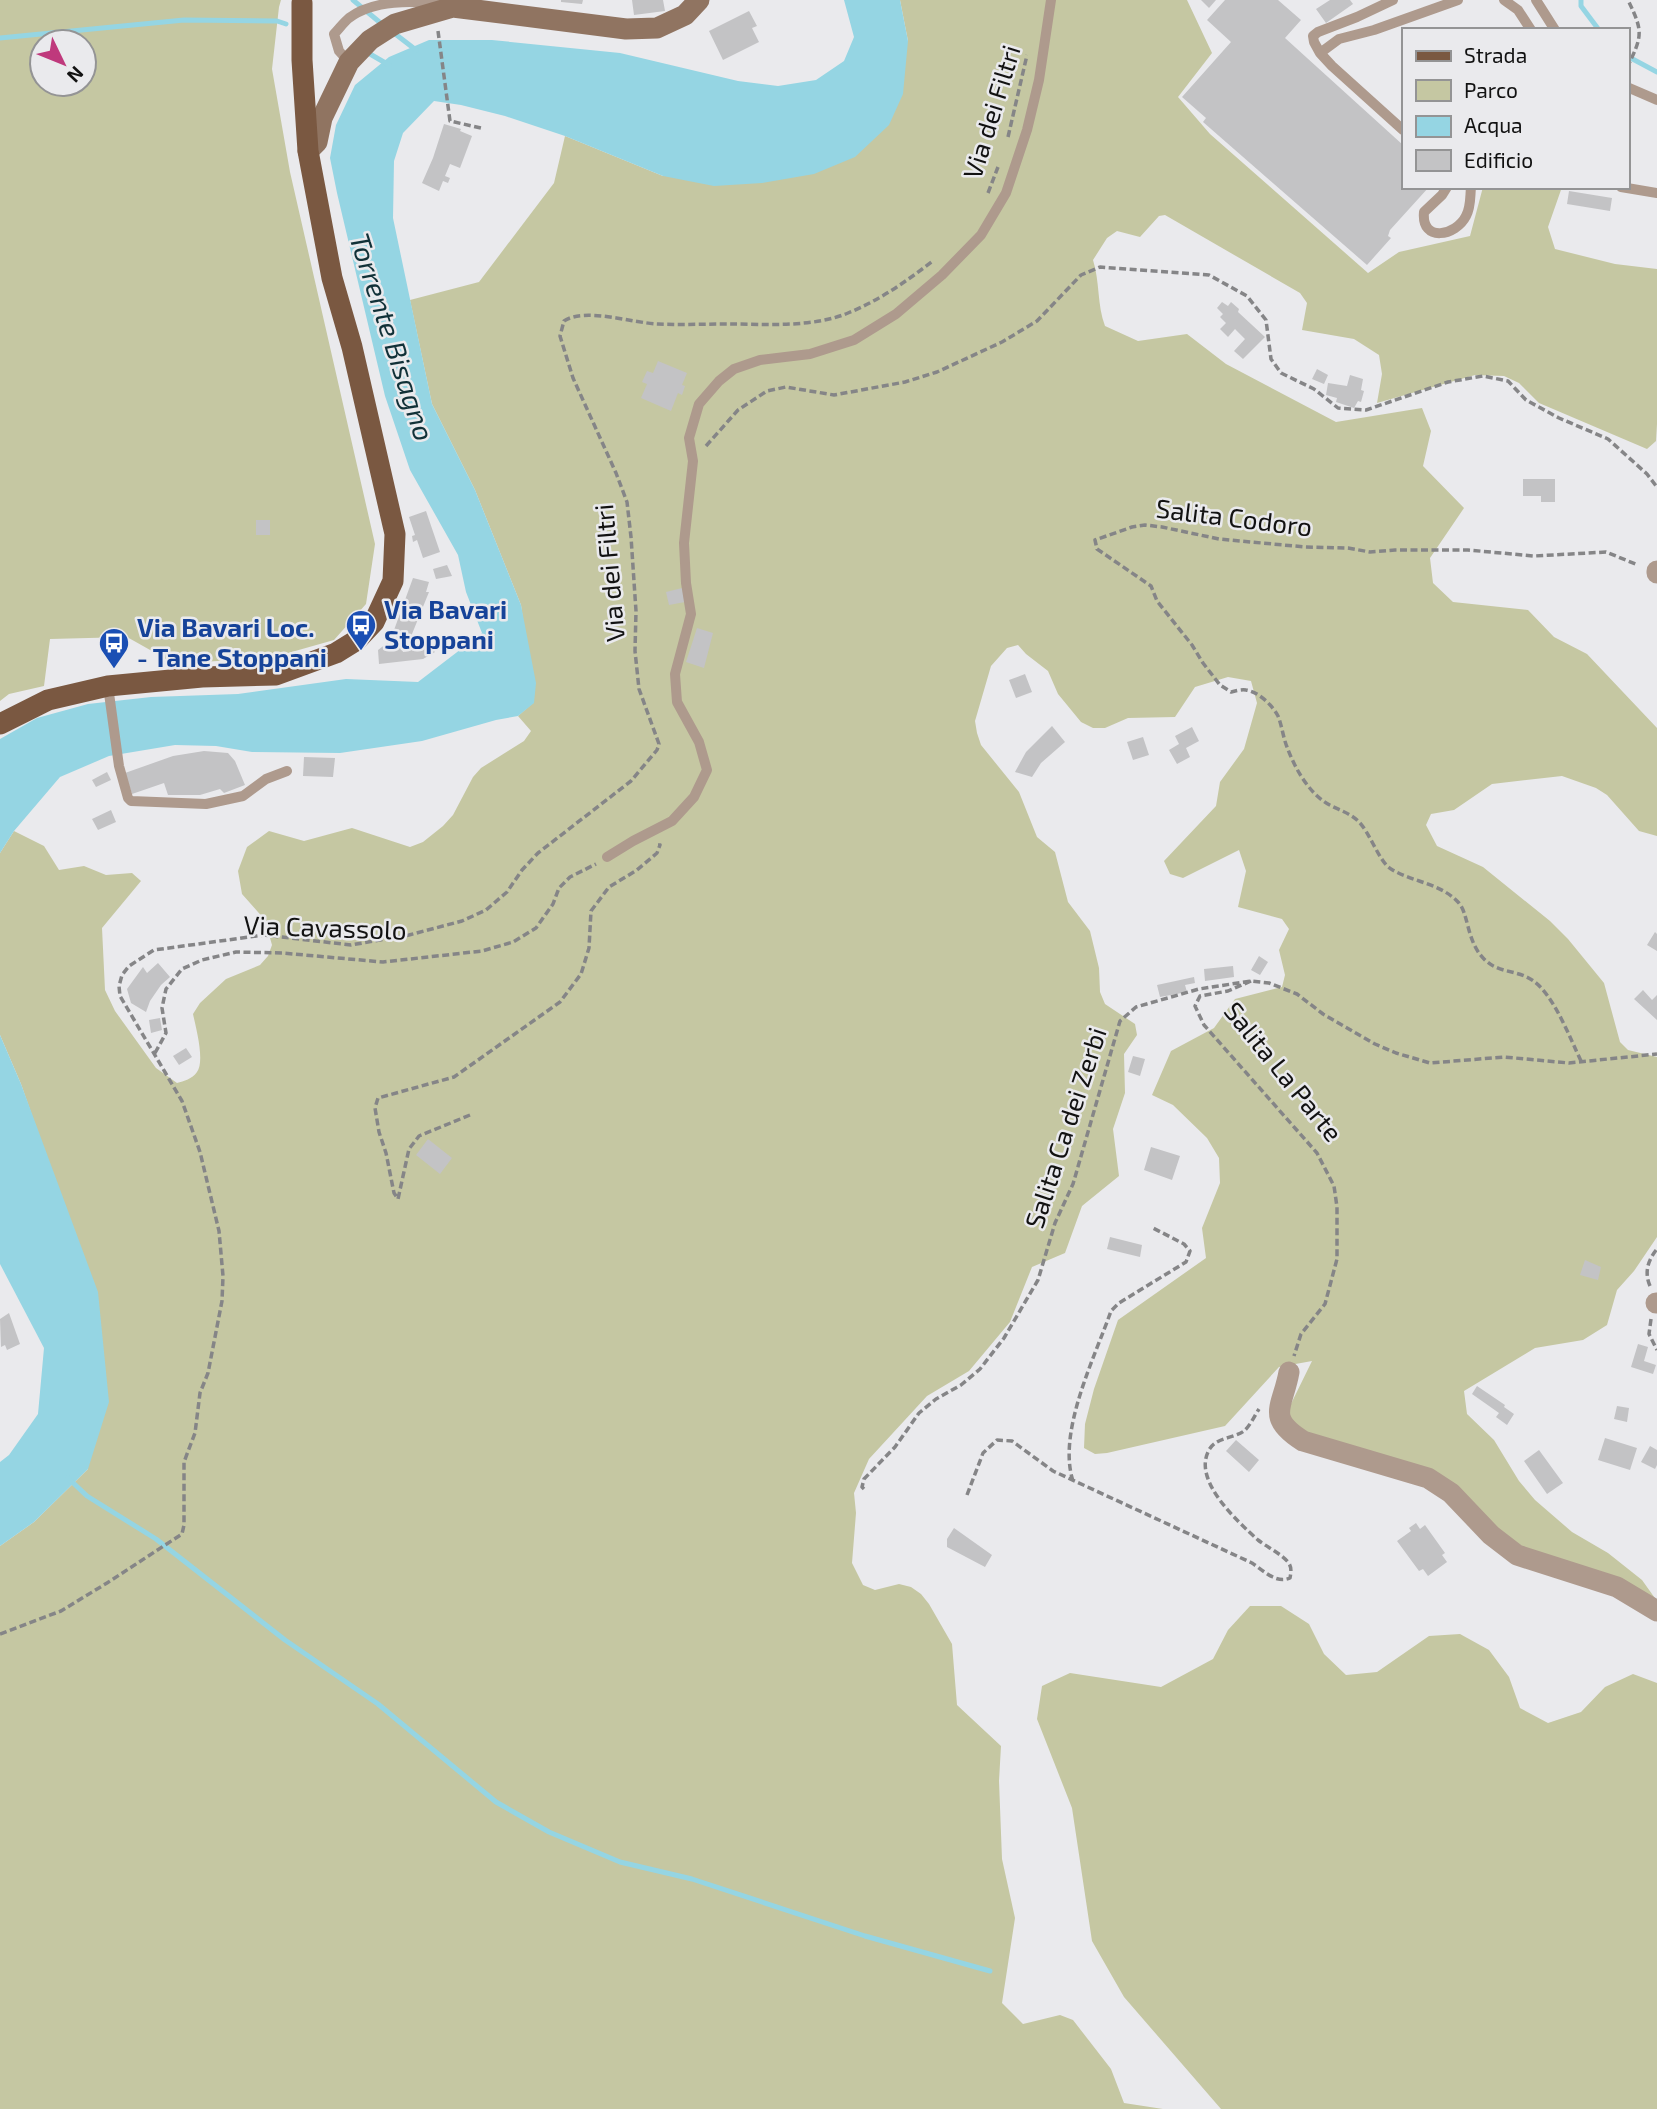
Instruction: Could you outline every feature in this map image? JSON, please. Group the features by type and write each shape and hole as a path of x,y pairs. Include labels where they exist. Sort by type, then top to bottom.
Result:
{"main road":[{"path":"0,724 48,700 202,677 276,675 336,653 357,640 374,622 393,581 396,534 352,347 332,278 308,151 302,60 302,3"}],"street":[{"path":"308,151 317,142 322,118 349,62 370,40 395,23 453,7 626,29 657,28 685,15 699,0"},
{"path":"1289,1372 1279,1411 1280,1421 1289,1432 1303,1441 1428,1478 1451,1493 1491,1535 1517,1555 1617,1587 1657,1611"}],"lane":[{"path":"607,857 672,821 694,797 706,770 699,742 677,702 675,674 691,614 684,543 693,461 689,438 699,404 734,369 760,360 810,354 854,340 896,314 942,275 981,235 1006,193 1027,130 1039,80 1051,0"},
{"path":"1394,0 1313,36 1320,53 1402,129"},
{"path":"1320,53 1339,39 1374,30 1458,0"},
{"path":"1504,0 1518,10 1530,28"},
{"path":"1536,0 1554,28"},
{"path":"349,62 339,51 334,34 350,16 375,3 418,1 453,7"},
{"path":"1629,88 1657,100"},
{"path":"1629,188 1657,193"},
{"path":"1446,189 1424,212 1427,228 1433,233 1442,234 1461,224 1467,215 1471,189"},
{"path":"109,693 119,766 131,801 206,804 243,796 266,779 287,771"}],"path":[{"path":"1628,0 1640,32 1638,45 1629,64"},
{"path":"438,29 450,121 481,128"},
{"name":"Via dei Filtri","path":"1006,144 1030,47"},
{"name":"Via dei Filtri","path":"987,197 998,165"},
{"name":"Via dei Filtri","path":"155,1053 120,996 122,975 142,956 154,950 264,934 351,945 409,935 462,921 486,910 507,892 538,853 631,781 657,750 659,744 639,689 635,651 635,586 627,502 573,378 560,336 564,321 571,316 590,314 658,324 805,322 846,314 875,301 942,254"},
{"path":"693,461 737,410 767,391 786,387 834,395 905,382 937,372 1002,342 1037,321 1081,275 1100,267 1209,275 1247,296 1266,320 1271,359 1281,373 1314,389 1338,408 1366,410 1448,382 1483,376 1508,381 1526,400 1608,439 1647,474 1657,487"},
{"name":"Salita Codoro","path":"1581,1061 1556,1009 1542,990 1532,980 1493,968 1477,952 1461,905 1456,900 1430,884 1389,868 1361,823 1349,813 1324,802 1314,794 1286,746 1278,716 1263,697 1245,689 1231,692 1220,685 1157,601 1151,586 1097,548 1095,540 1132,527 1145,526 1219,539 1348,548 1376,553 1395,550 1468,550 1534,556 1605,552 1657,572"},
{"path":"470,1115 419,1136 410,1149 398,1199 394,1193 379,1132 375,1108 378,1098 454,1077 560,1002 581,974 589,948 591,911 609,887 637,870 657,853 660,845 653,844"},
{"name":"Via Cavassolo","path":"155,1053 166,1034 162,1008 166,989 182,969 202,960 236,951 383,962 482,951 513,942 536,928 553,904 559,888 570,877 586,871 607,857"},
{"name":"Salita Ca dei Zerbi","path":"864,1489 864,1479 895,1447 919,1413 980,1369 1004,1338 1038,1280 1055,1223 1073,1184 1120,1021 1136,1007 1199,989 1251,981 1269,983 1297,994 1323,1014 1375,1044 1430,1063 1504,1057 1569,1063 1657,1054"},
{"name":"Salita La Parte","path":"1251,981 1228,992 1200,996 1195,1006 1204,1024 1317,1153 1334,1186 1337,1207 1337,1259 1325,1304 1301,1334 1289,1372"},
{"path":"0,1634 61,1611 181,1534 184,1525 184,1462 195,1433 201,1393 219,1322 223,1276 219,1231 200,1152 182,1101 155,1053"},
{"path":"1073,1480 1069,1469 1069,1445 1078,1401 1111,1311 1119,1303 1186,1262 1190,1251 1184,1244 1153,1228"},
{"path":"967,1495 983,1454 998,1440 1012,1441 1053,1471 1252,1563 1278,1580 1284,1580 1290,1578 1288,1562 1258,1539 1227,1508 1212,1488 1204,1466 1212,1445 1244,1431 1261,1406"}],"green space":[{"path":"0,0 281,0 272,69 290,172 375,544 366,604 334,640 274,657 175,664 127,637 50,639 44,686 9,694 0,701"},
{"path":"900,0 1187,0 1212,53 1178,97 1210,134 1368,273 1399,252 1470,236 1482,189 1561,189 1548,227 1555,249 1615,264 1657,269 1657,424 1656,441 1647,449 1539,403 1519,383 1504,376 1475,375 1377,403 1382,374 1379,355 1354,339 1302,330 1307,303 1300,293 1165,215 1159,216 1140,237 1117,231 1107,238 1093,260 1105,326 1138,341 1187,334 1226,364 1336,422 1422,408 1431,431 1423,466 1464,508 1430,558 1433,583 1453,602 1528,610 1554,637 1587,654 1657,728 1657,836 1639,831 1607,795 1596,788 1562,776 1492,784 1454,810 1431,814 1426,825 1437,846 1483,867 1550,921 1568,939 1604,983 1620,1042 1628,1050 1657,1057 1657,1237 1634,1271 1617,1290 1607,1325 1583,1340 1535,1348 1464,1391 1467,1414 1494,1440 1519,1481 1535,1500 1572,1532 1608,1553 1642,1580 1657,1601 1519,1545 1470,1502 1302,1431 1286,1414 1312,1361 1279,1367 1225,1426 1107,1453 1095,1454 1084,1448 1085,1424 1094,1389 1118,1320 1206,1258 1202,1228 1220,1183 1219,1158 1207,1138 1173,1105 1152,1095 1171,1051 1214,1028 1235,999 1282,987 1285,975 1279,950 1289,929 1282,919 1238,907 1246,871 1239,850 1183,878 1170,874 1164,861 1216,806 1220,782 1244,749 1257,703 1251,681 1228,677 1195,687 1175,717 1128,718 1105,728 1093,728 1081,722 1058,694 1048,671 1018,645 1007,648 991,666 975,721 981,745 1019,792 1037,837 1055,852 1068,902 1090,931 1099,968 1100,992 1105,1004 1135,1024 1137,1035 1124,1054 1125,1093 1113,1129 1119,1176 1082,1206 1065,1253 1032,1267 1010,1322 969,1371 927,1396 869,1459 854,1493 856,1513 852,1563 863,1585 875,1590 899,1584 911,1587 921,1594 952,1644 957,1705 1001,1746 999,1781 1002,1859 1015,1918 1002,2003 1023,2024 1060,2015 1073,2020 1111,2069 1124,2103 1163,2109 0,2109 0,1546 34,1522 88,1469 49,1164 21,1084 0,1035 0,853 14,831 44,846 59,870 84,866 106,875 132,873 141,881 102,928 105,990 115,1011 156,1068 177,1083 193,1076 200,1060 193,1014 200,1003 226,979 260,965 268,956 272,945 265,920 242,894 238,871 247,847 269,831 304,841 352,828 410,847 423,842 453,815 473,777 481,768 524,741 531,731 518,716 534,702 521,605 475,490 432,404 410,300 479,282 554,183 565,136 663,176 908,41"},
{"path":"1250,1606 1281,1606 1309,1624 1324,1654 1346,1675 1377,1672 1429,1636 1460,1634 1489,1650 1509,1677 1520,1708 1548,1723 1581,1712 1605,1687 1633,1674 1657,1683 1657,2109 1221,2109 1124,1997 1092,1941 1072,1808 1037,1719 1042,1686 1070,1673 1161,1687 1213,1659 1228,1630"}],"water":[{"name":"Torrente Bisagno","path":"844,0 900,0 908,41 903,94 889,125 855,157 814,174 762,183 714,186 663,176 565,136 505,116 434,101 403,133 394,161 393,218 432,404 475,490 521,605 536,683 534,703 518,716 422,741 340,753 252,752 216,746 175,745 109,756 60,777 14,831 0,853 0,739 37,718 88,704 151,697 238,694 346,679 418,682 482,633 466,592 458,555 410,470 385,396 337,193 330,158 336,125 355,85 389,57 429,40 492,40 620,53 738,81 778,86 816,80 844,61 854,37"},
{"path":"0,1035 21,1084 98,1292 109,1402 88,1469 34,1522 0,1546 0,1462 9,1455 38,1414 44,1348 0,1264"}],"building":[{"path":"561,0 583,0 582,4"},
{"path":"632,0 663,0 665,11 634,15"},
{"path":"1201,0 1216,0 1209,8"},
{"path":"1225,0 1278,0 1301,20 1285,38 1402,144 1402,189 1427,189 1390,230 1388,236 1391,238 1367,265 1203,122 1206,118 1182,97 1231,42 1207,20"},
{"path":"1330,0 1350,0 1353,4 1326,23 1316,9"},
{"path":"749,11 757,26 752,28 759,42 723,60 709,31"},
{"path":"444,124 461,129 460,131 472,136 460,168 450,164 445,176 450,178 448,183 443,181 439,191 422,183"},
{"path":"1569,191 1612,198 1610,211 1567,204"},
{"path":"1222,302 1228,306 1231,302 1265,337 1243,359 1234,351 1245,339 1235,329 1228,337 1220,329 1226,323 1217,308"},
{"path":"658,361 687,373 682,385 685,386 682,395 678,393 671,411 641,398 647,384 642,382 647,371 653,373"},
{"path":"1317,369 1328,375 1324,384 1312,379"},
{"path":"1350,375 1363,379 1361,402 1358,401 1354,408 1336,402 1337,398 1326,395 1328,383 1347,386"},
{"path":"1523,479 1555,479 1555,502 1541,502 1541,496 1523,496"},
{"path":"426,511 440,552 423,558 417,540 413,542 412,536 415,535 409,517"},
{"path":"256,520 270,520 270,535 256,535"},
{"path":"447,565 452,576 436,579 433,569"},
{"path":"413,578 429,582 426,592 429,592 412,634 402,649 403,652 432,645 435,652 423,659 379,664 378,650 390,641"},
{"path":"682,588 685,602 669,605 666,592"},
{"path":"697,628 713,633 704,668 686,662"},
{"path":"1025,674 1032,692 1016,698 1009,680"},
{"path":"1052,726 1065,742 1041,763 1032,777 1015,772 1026,752"},
{"path":"1192,727 1199,741 1186,748 1190,757 1177,764 1169,750 1179,744 1175,736"},
{"path":"1143,737 1149,755 1133,760 1127,742"},
{"path":"204,751 228,753 235,761 245,785 224,793 220,789 200,795 168,795 164,783 132,794 125,773 173,756"},
{"path":"304,757 335,758 333,777 303,776"},
{"path":"107,772 111,780 96,787 92,780"},
{"path":"111,810 116,822 98,830 92,819"},
{"path":"1655,932 1657,934 1657,951 1647,945"},
{"path":"1259,956 1268,962 1260,975 1251,970"},
{"path":"158,963 170,977 150,1001 146,1012 131,1003 127,989 143,967 147,973"},
{"path":"1233,966 1234,977 1205,981 1204,969"},
{"path":"1194,977 1195,983 1185,985 1187,992 1160,997 1157,985"},
{"path":"1643,990 1652,1000 1657,995 1657,1020 1634,999"},
{"path":"160,1018 162,1030 151,1033 149,1020"},
{"path":"186,1048 192,1057 179,1065 173,1056"},
{"path":"1133,1056 1145,1059 1140,1076 1128,1072"},
{"path":"428,1139 452,1158 440,1174 416,1155"},
{"path":"1151,1147 1180,1156 1172,1180 1144,1170"},
{"path":"1110,1237 1142,1245 1140,1257 1107,1249"},
{"path":"1585,1260 1601,1267 1598,1280 1580,1275"},
{"path":"9,1313 20,1344 7,1350 5,1345 1,1347 0,1319"},
{"path":"1638,1344 1648,1347 1644,1361 1656,1365 1653,1374 1631,1367"},
{"path":"1477,1386 1514,1414 1507,1425 1496,1417 1499,1413 1472,1394"},
{"path":"1617,1406 1629,1408 1627,1422 1614,1419"},
{"path":"1605,1438 1637,1448 1630,1470 1598,1460"},
{"path":"1236,1440 1259,1460 1249,1472 1226,1451"},
{"path":"1650,1446 1657,1450 1655,1469 1641,1462"},
{"path":"1539,1450 1563,1483 1547,1494 1524,1461"},
{"path":"1416,1523 1420,1529 1425,1525 1445,1553 1442,1555 1447,1562 1428,1576 1423,1569 1419,1571 1397,1541 1411,1531 1409,1528"},
{"path":"954,1528 992,1555 985,1567 947,1547 947,1539"}],"waterway":[{"path":"353,0 383,25"},
{"path":"1581,0 1581,6 1598,28"},
{"path":"0,38 184,20 277,21 286,24"},
{"path":"394,33 416,50"},
{"path":"370,54 389,65"},
{"path":"1629,57 1657,72"},
{"path":"68,1478 87,1496 156,1539 285,1640 378,1704 496,1802 549,1832 620,1862 692,1879 865,1936 990,1971"}],"place":[{"name":"Via Bavari Stoppani","path":"361,652"},
{"name":"Via Bavari Loc. - Tane Stoppani","path":"114,670"}]}
